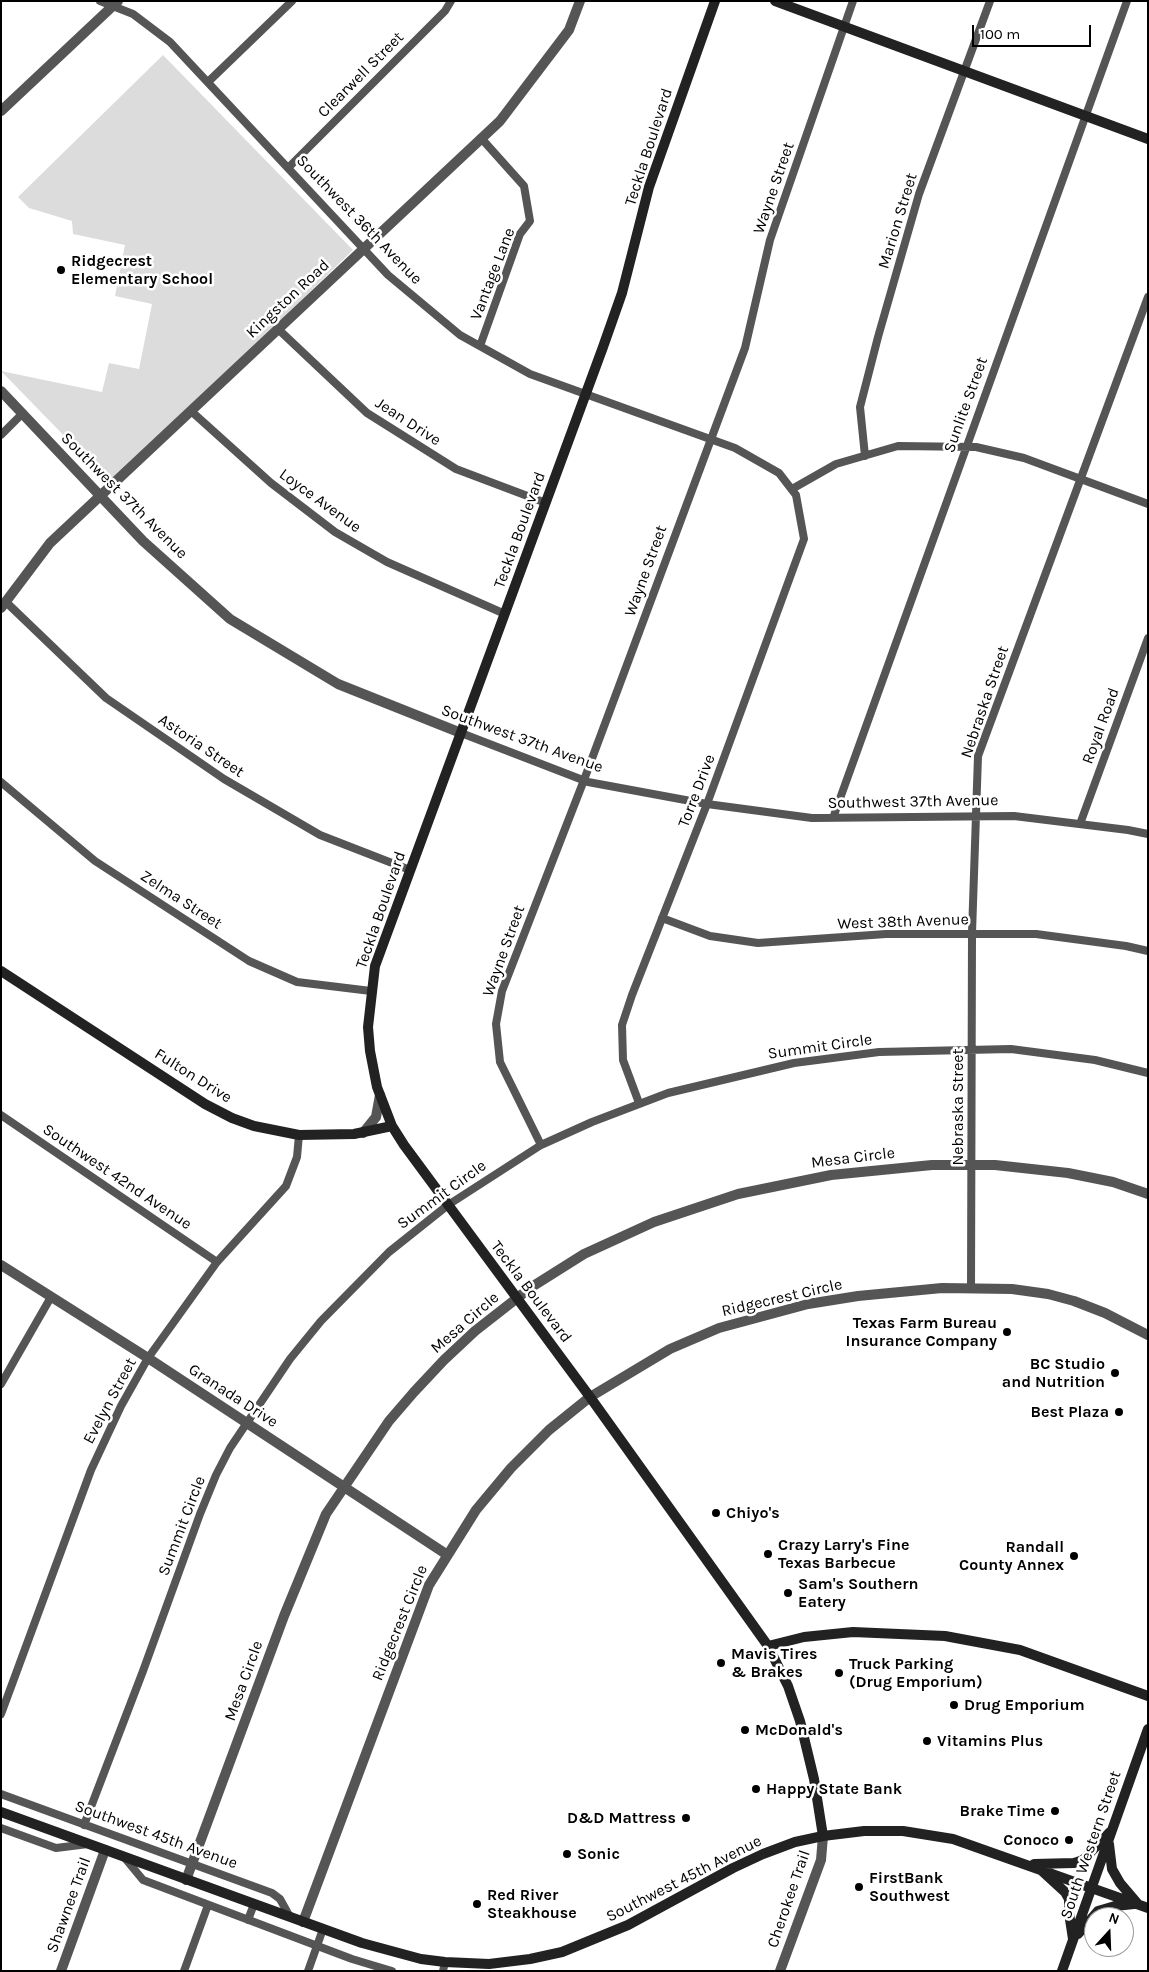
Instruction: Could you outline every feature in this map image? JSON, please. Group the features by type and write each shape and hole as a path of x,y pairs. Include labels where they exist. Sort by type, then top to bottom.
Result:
{"main road":[{"name":"Teckla Boulevard","path":"715,1 649,187 622,293 375,966 368,1026 370,1051 380,1095 392,1126 412,1158 590,1397 768,1646 788,1688 800,1720 823,1836"},
{"path":"775,1 1148,139"},
{"name":"Fulton Drive","path":"1,970 205,1104 254,1126 299,1135 363,1133 392,1126"},
{"path":"768,1646 804,1637 853,1632 946,1636 1020,1650 1148,1696"},
{"name":"South Western Street","path":"1062,1971 1109,1834 1148,1729"},
{"name":"Southwest 45th Avenue","path":"1,1812 323,1929 389,1952 444,1967 493,1967 562,1952 596,1939 763,1854 795,1842 823,1836 864,1831 921,1832 953,1839 1143,1906"},
{"path":"1034,1866 1074,1863 1083,1860 1109,1834"},
{"path":"1109,1834 1108,1853 1112,1869 1120,1883 1143,1906"},
{"path":"1034,1866 1065,1892 1069,1899 1068,1913 1073,1939"},
{"path":"1073,1939 1098,1911 1114,1906 1143,1906"}],"street":[{"name":"Southwest 36th Avenue","path":"100,1 115,4 133,14 170,42 388,274 460,335 530,374 736,448 779,473 792,489"},
{"path":"208,82 292,1"},
{"name":"Clearwell Street","path":"288,168 445,11 451,1"},
{"name":"Kingston Road","path":"4,605 50,543 500,121 570,30 580,1"},
{"name":"Wayne Street","path":"541,1145 500,1062 496,1024 502,991 584,780 745,348 770,240 853,1"},
{"name":"Marion Street","path":"865,456 860,407 869,372 919,194 990,1"},
{"name":"Sunlite Street","path":"833,818 1127,1"},
{"path":"1,111 115,4"},
{"name":"Vantage Lane","path":"480,346 520,234 530,221 524,186 481,138"},
{"name":"Nebraska Street","path":"971,1288 972,933 978,756 1148,297"},
{"name":"Jean Drive","path":"278,329 367,413 456,468 546,503"},
{"name":"Southwest 37th Avenue","path":"1,391 143,541 230,618 338,684 461,733 584,780 707,804 812,818 1014,816 1148,834"},
{"name":"Loyce Avenue","path":"191,411 271,483 335,532 387,562 505,614"},
{"path":"1,435 23,414"},
{"path":"792,489 836,464 898,446 966,447 1024,458 1148,504"},
{"name":"Torre Drive","path":"639,1103 623,1060 622,1025 707,804 804,539 796,495 792,489"},
{"name":"Astoria Street","path":"4,605 106,698 224,779 320,835 410,870"},
{"name":"Royal Road","path":"1080,824 1148,638"},
{"name":"Zelma Street","path":"1,782 95,861 249,961 298,982 371,992"},
{"name":"West 38th Avenue","path":"662,918 710,936 758,943 886,934 1036,934 1117,944 1148,951"},
{"name":"Summit Circle","path":"84,1825 216,1474 246,1423 290,1359 321,1321 389,1252 448,1205 541,1145 639,1103 709,1082 794,1063 879,1052 971,1049 1051,1053 1095,1060 1148,1073"},
{"path":"363,1133 376,1117 380,1095"},
{"name":"Southwest 42nd Avenue","path":"1,1115 218,1262"},
{"name":"Evelyn Street","path":"1,1714 91,1470 121,1406 148,1358 218,1262 286,1186 297,1157 299,1135"},
{"name":"Mesa Circle","path":"186,1880 312,1545 326,1514 389,1421 414,1392 450,1354 516,1298 584,1254 662,1219 738,1194 831,1174 932,1165 1029,1167 1113,1182 1148,1194"},
{"name":"Granada Drive","path":"1,1265 148,1358 446,1554"},
{"name":"Ridgecrest Circle","path":"303,1922 413,1623 429,1585 446,1554 476,1510 520,1458 549,1430 590,1397 670,1349 719,1328 808,1304 858,1296 971,1288 1012,1289 1048,1294 1105,1313 1148,1335"},
{"path":"1,1384 51,1297"},
{"name":"Southwest 45th Avenue","path":"1,1794 272,1893 280,1899 290,1917"},
{"name":"Southwest 45th Avenue","path":"1,1828 56,1848 88,1844"},
{"name":"Cherokee Trail","path":"780,1971 821,1860 823,1836"},
{"name":"Shawnee Trail","path":"60,1971 105,1850"},
{"name":"Southwest 45th Avenue","path":"124,1857 143,1880 317,1946 392,1971"},
{"path":"248,1920 254,1904"},
{"path":"184,1971 208,1905"},
{"path":"308,1971 323,1929"}],"shaded area":[{"path":"163,55 353,250 111,484 1,371 102,392 109,363 139,369 152,304 115,296 125,245 73,234 72,221 29,208 18,197"}],"place":[{"name":"Ridgecrest Elementary School","path":"61,270"},
{"name":"Texas Farm Bureau Insurance Company","path":"1007,1332"},
{"name":"BC Studio and Nutrition","path":"1115,1373"},
{"name":"Best Plaza","path":"1119,1412"},
{"name":"Chiyo's","path":"716,1513"},
{"name":"Crazy Larry's Fine Texas Barbecue","path":"768,1554"},
{"name":"Randall County Annex","path":"1074,1556"},
{"name":"Sam's Southern Eatery","path":"788,1593"},
{"name":"Mavis Tires & Brakes","path":"721,1663"},
{"name":"Truck Parking (Drug Emporium)","path":"839,1673"},
{"name":"Drug Emporium","path":"954,1705"},
{"name":"McDonald's","path":"745,1730"},
{"name":"Vitamins Plus","path":"927,1741"},
{"name":"Happy State Bank","path":"756,1789"},
{"name":"Brake Time","path":"1055,1811"},
{"name":"D&D Mattress","path":"686,1818"},
{"name":"Conoco","path":"1069,1840"},
{"name":"Sonic","path":"567,1854"},
{"name":"FirstBank Southwest","path":"859,1887"},
{"name":"Red River Steakhouse","path":"477,1904"}]}
